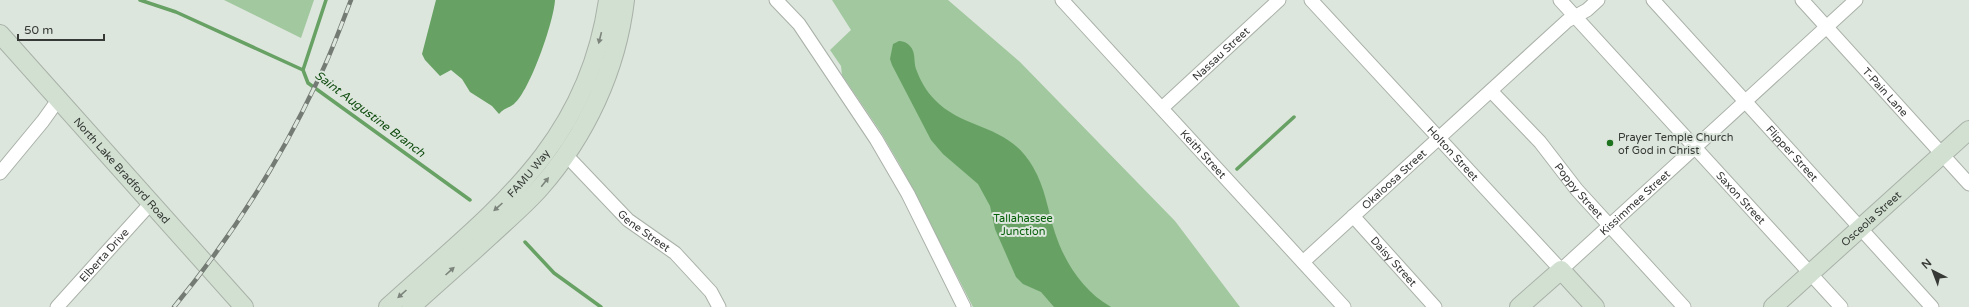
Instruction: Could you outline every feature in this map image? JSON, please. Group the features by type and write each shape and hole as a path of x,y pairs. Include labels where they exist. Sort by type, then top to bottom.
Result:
{"street":[{"name":"FAMU Way","path":"388,307 512,194 554,144 576,106 590,72 600,42 608,0"},
{"name":"FAMU Way","path":"411,307 527,201 566,155 589,117 603,85 618,39 625,0"},
{"path":"776,0 792,15 805,33 885,155 914,206 964,307"},
{"name":"Keith Street","path":"1062,0 1344,307"},
{"name":"Nassau Street","path":"1162,108 1279,0"},
{"name":"Holton Street","path":"1311,0 1595,307"},
{"name":"Saxon Street","path":"1560,0 1841,307"},
{"name":"Okaloosa Street","path":"1303,262 1567,21 1587,10 1598,0"},
{"name":"Flipper Street","path":"1653,0 1745,100 1859,229 1932,307"},
{"name":"T-Pain Lane","path":"1802,0 1969,184"},
{"name":"Kissimmee Street","path":"1519,307 1856,0"},
{"name":"North Lake Bradford Road","path":"0,34 244,307"},
{"name":"Poppy Street","path":"1491,90 1540,142 1573,185 1609,226 1684,307"},
{"path":"0,173 43,121 58,100"},
{"name":"Osceola Street","path":"1773,307 1969,130"},
{"name":"Gene Street","path":"566,155 628,220 674,253 712,292 719,307"},
{"name":"Elberta Drive","path":"57,307 151,203"},
{"name":"Daisy Street","path":"1353,216 1435,307"}],"green space":[{"path":"224,0 314,0 301,38"},
{"name":"Tallahassee Junction","path":"832,0 948,0 1020,62 1175,221 1240,307 973,307 900,165 880,131 842,75 841,66 830,50 851,30"}],"shaded area":[{"path":"436,0 555,0 554,10 546,39 534,71 520,97 514,104 499,114 492,106 470,92 462,79 451,70 440,76 425,60 422,54"},
{"path":"899,41 908,44 911,47 914,55 915,67 919,77 935,100 947,110 959,117 1011,142 1023,153 1033,167 1041,183 1055,233 1064,255 1076,275 1092,293 1111,307 1054,307 1041,292 1023,284 1016,277 995,229 990,206 978,184 943,154 931,140 892,65 890,59 893,44"}],"waterway":[{"path":"140,0 176,12 303,70"},
{"name":"Saint Augustine Branch","path":"326,0 303,70 308,83 470,200"},
{"path":"1237,169 1294,117"},
{"name":"Saint Augustine Branch","path":"525,242 554,273 601,307"}],"railway":[{"path":"174,307 234,228 286,143 321,74 351,0"}],"place":[{"name":"Prayer Temple Church of God in Christ","path":"1610,143"}]}
